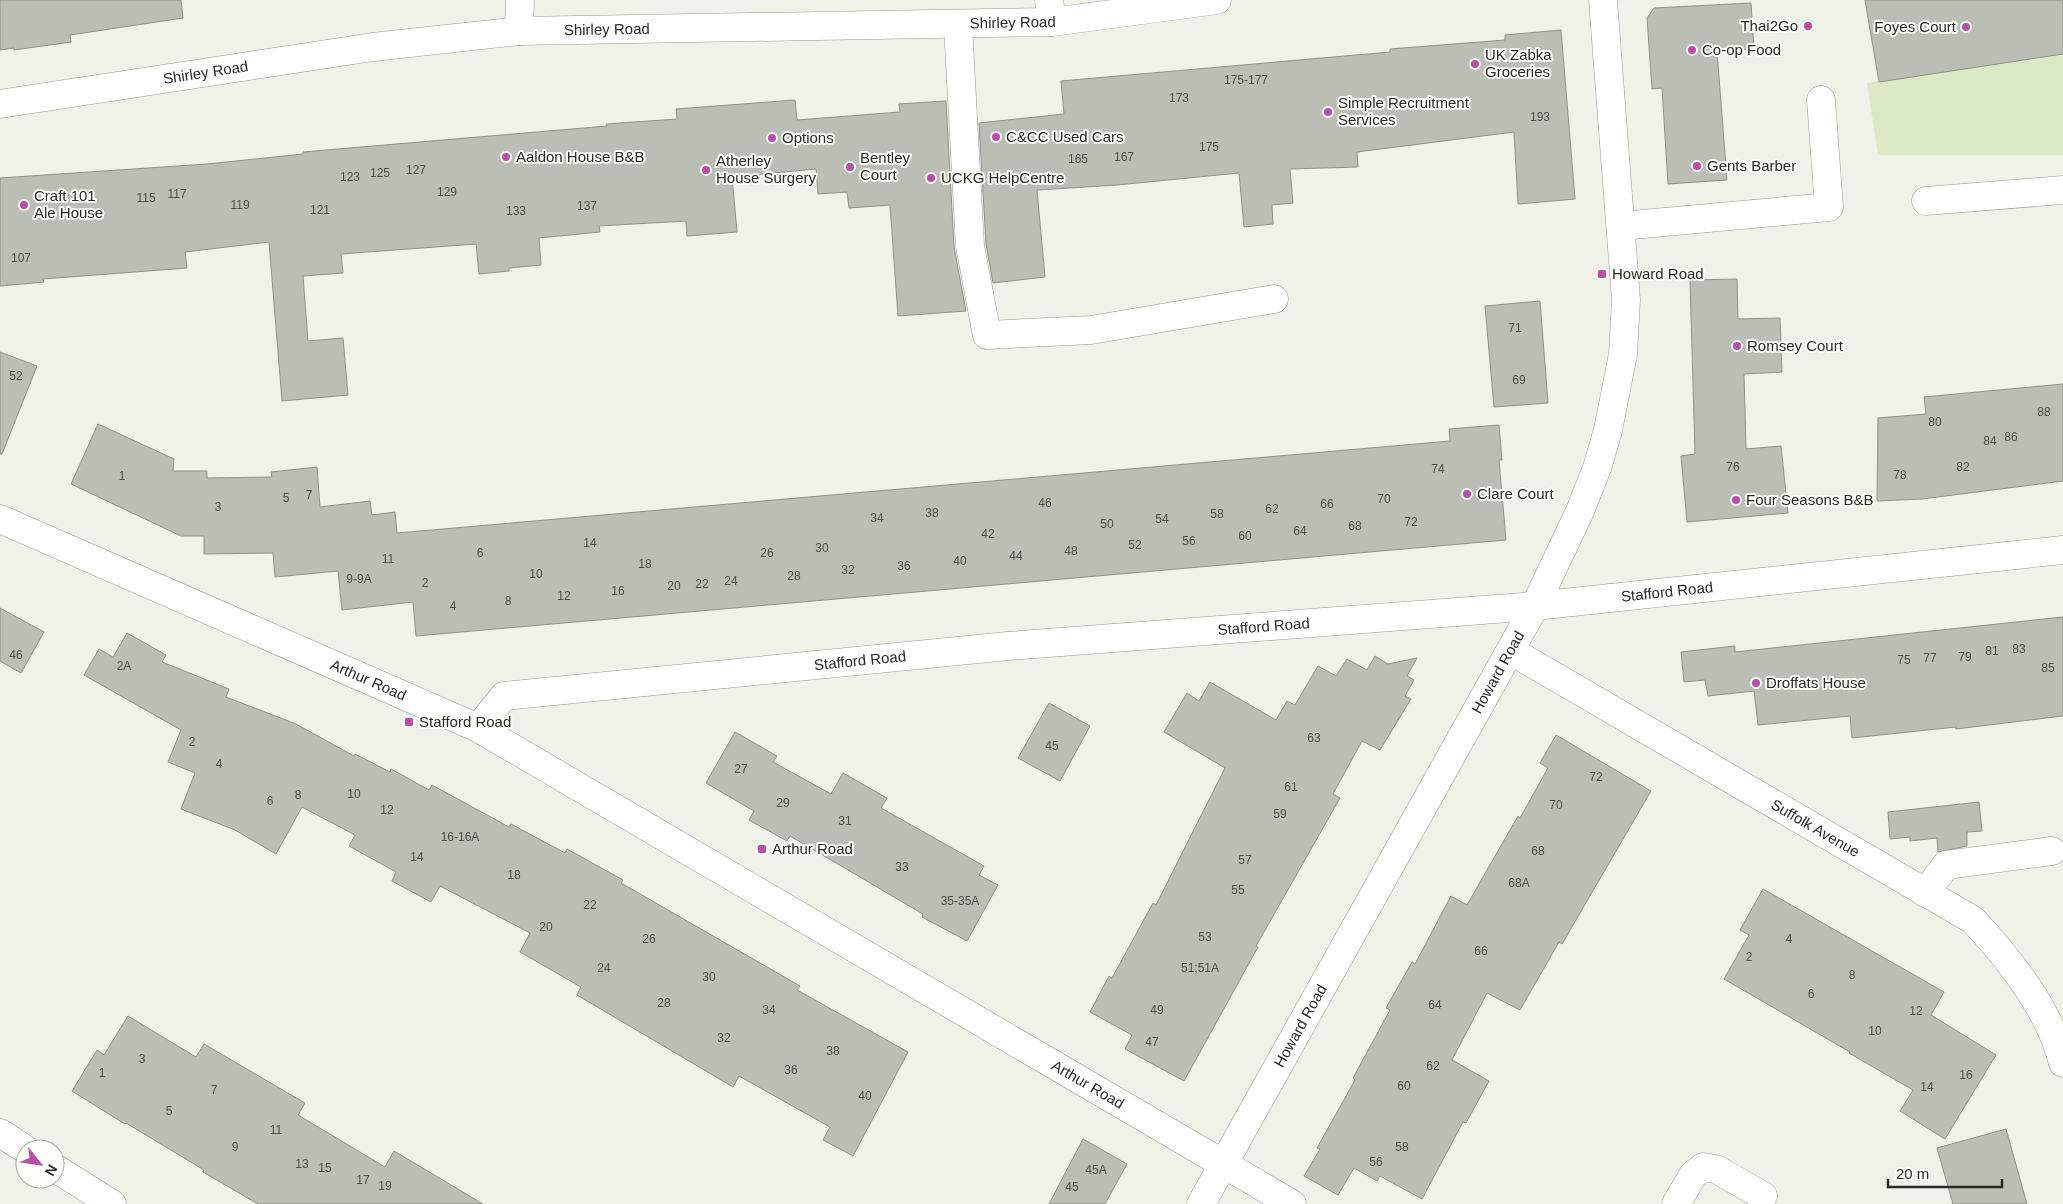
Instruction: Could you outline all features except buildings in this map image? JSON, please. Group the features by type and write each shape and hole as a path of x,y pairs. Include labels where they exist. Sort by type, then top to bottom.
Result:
{"street":[{"path":"519,31 520,0"},
{"name":"Shirley Road","path":"0,104 373,47 519,31 958,25 1051,11 1217,0"},
{"name":"Howard Road","path":"1201,1204 1535,606 1580,511 1597,468 1608,430 1623,354 1626,300 1603,0"},
{"path":"958,25 970,246 987,335 1091,330 1274,299"},
{"path":"1621,226 1829,207 1821,100"},
{"path":"1926,201 2063,190"},
{"name":"Arthur Road","path":"0,519 478,728 1292,1204"},
{"name":"Stafford Road","path":"478,728 504,696 1008,646 1535,606 2063,550"},
{"name":"Suffolk Avenue","path":"1510,651 1973,920 2003,952 2031,994 2058,1043 2063,1063"},
{"path":"1925,893 1946,865 2052,851"},
{"path":"0,1133 15,1143"},
{"path":"1676,1204 1693,1175 1703,1167 1716,1169 1763,1196"},
{"path":"65,1174 112,1204"}],"green space":[{"path":"2063,54 2063,155 1878,155 1867,83"}],"place":[{"name":"Thai2Go","path":"1808,26"},
{"name":"Foyes Court","path":"1966,27"},
{"name":"Co-op Food","path":"1692,50"},
{"name":"UK Zabka Groceries","path":"1475,64"},
{"name":"Simple Recruitment Services","path":"1328,112"},
{"name":"C&CC Used Cars","path":"996,137"},
{"name":"Options","path":"772,138"},
{"name":"Aaldon House B&B","path":"506,157"},
{"name":"Gents Barber","path":"1697,166"},
{"name":"Bentley Court","path":"850,167"},
{"name":"Atherley House Surgery","path":"706,170"},
{"name":"UCKG HelpCentre","path":"931,178"},
{"name":"Craft 101 Ale House","path":"24,205"},
{"name":"Howard Road","path":"1602,274"},
{"name":"Romsey Court","path":"1737,346"},
{"name":"Clare Court","path":"1467,494"},
{"name":"Four Seasons B&B","path":"1736,500"},
{"name":"Droffats House","path":"1756,683"},
{"name":"Stafford Road","path":"409,722"},
{"name":"Arthur Road","path":"762,849"}]}
